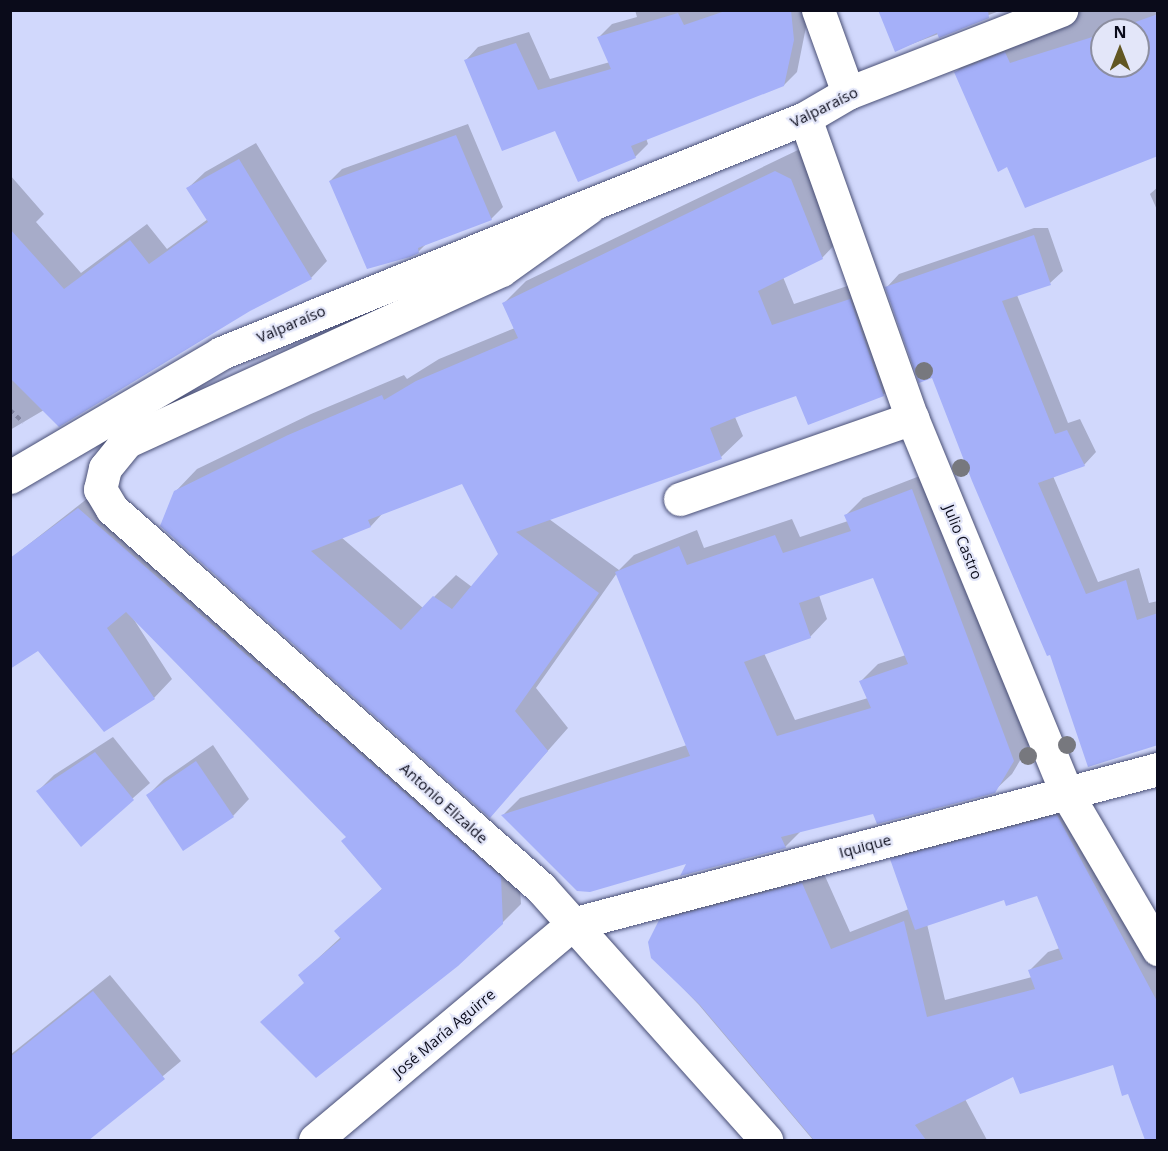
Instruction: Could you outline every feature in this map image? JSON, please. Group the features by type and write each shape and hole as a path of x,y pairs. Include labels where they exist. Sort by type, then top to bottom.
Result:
{"street":[{"path":"818,10 848,93"},
{"name":"Valparaíso","path":"10,477 221,353 405,276 588,208 805,118 848,93 1061,10"},
{"name":"Julio Castro","path":"805,118 912,418 1067,794 1158,949"},
{"name":"Valparaíso","path":"100,489 105,468 127,441 501,270 588,208"},
{"path":"680,499 912,418"},
{"name":"Antonio Elizalde","path":"100,489 112,509 541,888 766,1140"},
{"name":"Iquique","path":"572,924 1158,769"},
{"name":"José María Aguirre","path":"315,1140 572,924"}],"building":[{"path":"728,10 791,10 794,40 784,86 631,146 636,158 578,182 555,131 502,151 464,60 516,43 538,90 611,69 597,37 678,13 684,25"},
{"path":"878,10 988,10 989,18 939,38 937,33 895,52"},
{"path":"1158,14 1158,156 1025,208 1007,167 998,172 954,72 1005,52 1010,63 1090,38 1090,78 1150,78 1150,18 1147,18"},
{"path":"456,135 492,220 418,248 419,253 410,257 367,269 329,181"},
{"path":"239,159 312,279 250,311 59,427 10,378 10,229 64,289 130,240 149,264 208,222 186,188"},
{"path":"775,171 791,179 823,259 758,291 772,325 850,299 884,396 808,425 796,396 742,415 710,428 722,459 516,532 599,593 515,711 548,751 490,818 160,526 174,491 288,435 382,395 384,400 416,381 518,338 502,303","holes":["462,484 498,554 452,609 433,596 401,630 311,551 371,527 368,520"]},
{"path":"1034,235 1051,285 1002,301 1055,434 1067,430 1085,466 1038,483 1086,594 1126,580 1137,620 1158,613 1158,745 1088,767 1050,655 1047,656 972,481 932,378 919,383 885,287"},
{"path":"912,489 1014,761 995,793 877,824 873,814 781,837 786,848 680,876 686,864 590,892 577,891 501,815 690,756 615,572 679,546 687,565 775,535 783,553 851,531 844,515","holes":["873,578 908,664 859,681 871,708 777,736 744,662 811,638 799,603"]},
{"path":"78,508 501,877 503,924 458,966 316,1078 260,1022 304,983 298,975 341,939 334,931 382,889 341,841 346,837 126,612 107,628 155,699 104,732 38,651 10,669 10,558"},
{"path":"95,752 134,800 81,847 36,791"},
{"path":"196,761 234,817 183,851 146,795"},
{"path":"1057,815 1158,1003 1158,1140 1145,1140 1128,1094 1122,1096 1113,1065 1020,1094 1013,1077 915,1125 926,1140 814,1140 700,1005 651,958 648,942 659,920 802,883 831,949 904,921 927,1017 1035,989 1028,970 1063,959 1037,896 1006,906 1004,900 915,930 890,859"},
{"path":"93,991 165,1079 89,1140 10,1140 10,1057"}]}
